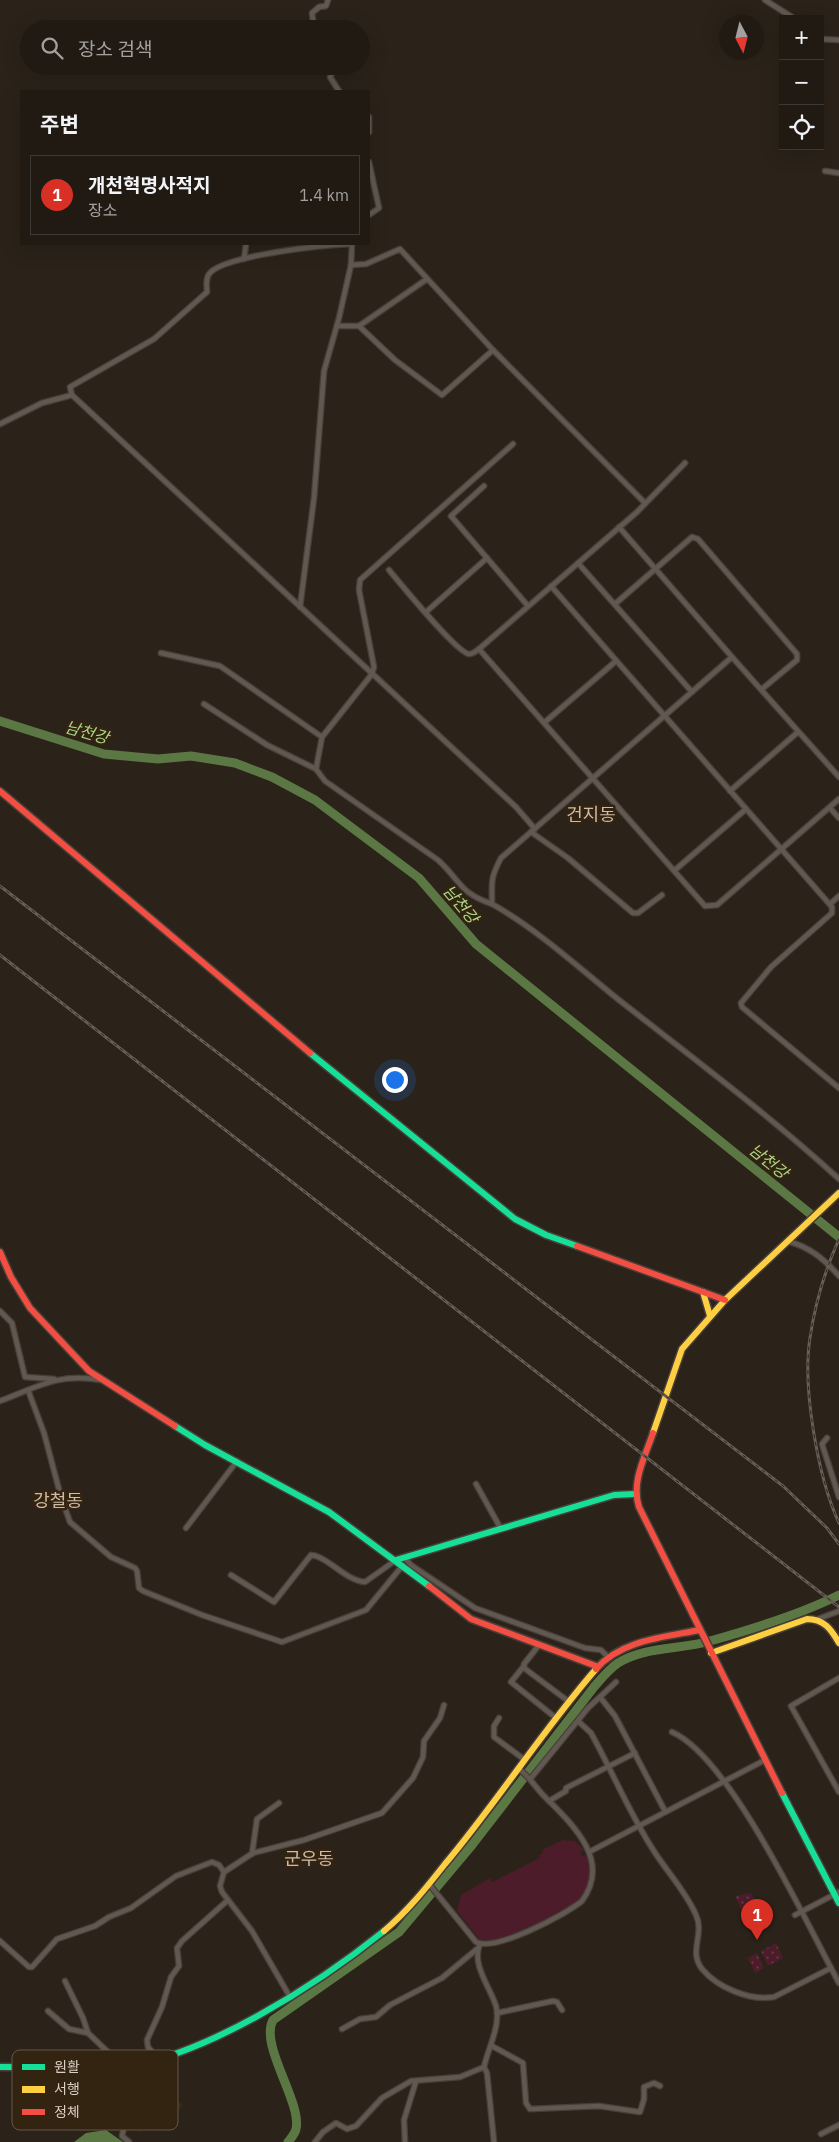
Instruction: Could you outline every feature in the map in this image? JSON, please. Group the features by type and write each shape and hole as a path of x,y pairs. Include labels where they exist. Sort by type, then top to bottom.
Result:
{"main road":[{"path":"0,791 308,1052 515,1219 546,1235 726,1300"},
{"path":"839,1193 726,1300 682,1349 644,1456 635,1494 639,1507 710,1651 765,1760 837,1893 839,1903"},
{"path":"0,1252 16,1287 33,1312 82,1364 102,1380 205,1445 317,1504 403,1565 461,1613 471,1619 596,1666"},
{"path":"703,1292 710,1316"},
{"path":"396,1560 614,1495 635,1494"},
{"path":"710,1651 801,1620 818,1619 829,1626 839,1643"},
{"path":"178,2052 244,2024 290,1997 350,1958 392,1926 431,1885 521,1771 525,1760 568,1701 596,1666 607,1656 647,1640 701,1632"}],"street":[{"path":"313,20 312,13 326,6 328,0"},
{"path":"765,0 789,15"},
{"path":"824,39 839,40"},
{"path":"331,75 330,77 338,90"},
{"path":"370,167 379,208 370,214"},
{"path":"825,171 839,172"},
{"path":"244,259 246,245"},
{"path":"337,245 310,247 244,259 213,270 206,280 207,292 187,312 148,342 73,384 70,387 72,395 516,807 533,830 633,913 638,913 662,895"},
{"path":"300,606 314,498 324,371 337,326 350,265 351,245"},
{"path":"350,265 366,264 400,249 493,350 645,503"},
{"path":"337,326 360,326 427,279"},
{"path":"360,326 395,360 442,395 493,350"},
{"path":"0,424 42,402 72,395"},
{"path":"316,769 322,737 372,674 374,667 359,590 360,580 513,444"},
{"path":"389,570 452,641 467,653 472,654 619,527 685,463"},
{"path":"484,486 452,516 528,606"},
{"path":"619,527 839,777"},
{"path":"614,604 692,537 698,539 795,650 798,657 797,660 762,689"},
{"path":"426,612 487,558"},
{"path":"578,563 692,692"},
{"path":"551,586 830,904 832,913 771,967 741,1003 742,1007 839,1088"},
{"path":"479,649 705,906 714,907 839,799"},
{"path":"161,653 220,666 322,737"},
{"path":"492,904 491,878 501,858 732,657"},
{"path":"545,722 616,661"},
{"path":"204,704 267,746 316,769 325,782 438,860 450,871 462,890 492,904 525,926 797,1141 839,1179"},
{"path":"730,791 798,732"},
{"path":"830,808 839,818"},
{"path":"675,870 746,809"},
{"path":"830,904 839,896"},
{"path":"787,1241 804,1245 839,1276"},
{"path":"0,1311 12,1323 25,1377 56,1379 81,1377 102,1380"},
{"path":"0,1401 56,1379"},
{"path":"28,1390 44,1433 61,1497 70,1522 111,1557 135,1568 139,1588 143,1592 202,1615 282,1642 366,1610 403,1565"},
{"path":"826,1438 822,1444 839,1497"},
{"path":"186,1528 237,1461"},
{"path":"476,1484 501,1530"},
{"path":"231,1574 274,1602 311,1555 317,1556 338,1572 365,1582 396,1560"},
{"path":"405,1558 470,1606 585,1648 601,1650 607,1656"},
{"path":"818,1619 839,1611"},
{"path":"513,1635 516,1624"},
{"path":"538,1645 511,1682 556,1718"},
{"path":"524,1666 568,1701"},
{"path":"839,1678 791,1706 839,1792"},
{"path":"531,1778 578,1721 616,1682"},
{"path":"600,1697 615,1716 665,1812"},
{"path":"290,1997 254,1934 228,1900 220,1886 224,1872 252,1854 382,1812 413,1778 422,1757 424,1741 440,1718 444,1705"},
{"path":"499,1718 494,1726 494,1737 525,1760"},
{"path":"578,1721 591,1733 653,1850 678,1881 696,1914 699,1926 695,1954 700,1966 739,1994 768,1998 774,1997 831,1968"},
{"path":"672,1732 699,1750 724,1781 765,1847 839,1983"},
{"path":"549,1801 566,1791 566,1788 634,1753"},
{"path":"589,1852 765,1760"},
{"path":"480,1944 505,1941 582,1901 591,1882 592,1870 589,1852 571,1822 549,1801 531,1778 521,1771"},
{"path":"252,1854 256,1819 279,1803"},
{"path":"0,1941 29,1968 32,1967 56,1939 95,1926 109,1917 131,1908 176,1876 212,1862 219,1865 224,1872"},
{"path":"431,1885 480,1944"},
{"path":"795,1915 837,1893"},
{"path":"151,2050 146,2040 162,2007 172,1977 180,1966 177,1948 182,1941 228,1900"},
{"path":"315,2142 332,2124 340,2123 347,2129 356,2126 382,2098 412,2081 460,2077 484,2067 492,2046 497,2013 476,1958 480,1944"},
{"path":"342,2029 360,2019 376,2017 390,2004 442,1978 477,1950"},
{"path":"65,1981 88,2033 106,2050"},
{"path":"497,2013 553,2002 557,2002 562,2010"},
{"path":"48,2011 69,2029 88,2033"},
{"path":"492,2046 523,2063 526,2103 530,2109 599,2106 640,2112 644,2104 644,2087 654,2083 660,2086"},
{"path":"484,2067 487,2073 494,2142"},
{"path":"405,2142 404,2120 416,2081"},
{"path":"821,2134 839,2125"},
{"path":"123,2130 122,2136 129,2142"}],"shaded area":[{"path":"563,1840 575,1841 584,1850 580,1852 582,1856 586,1855 589,1861 590,1881 580,1899 575,1904 541,1923 513,1936 489,1941 479,1939 457,1911 461,1895 490,1878 492,1882 540,1858 539,1855 543,1852 542,1850"},
{"path":"751,1893 761,1912 746,1920 735,1896"},
{"path":"776,1943 783,1958 768,1966 761,1951"},
{"path":"757,1953 764,1968 755,1973 748,1958"},
{"path":"178,2101 183,2105 178,2111"},
{"path":"106,2130 123,2142 74,2142 86,2133"}],"waterway":[{"name":"남천강","path":"0,721 104,754 158,759 191,756 235,763 272,777 315,800 419,878 476,944 839,1237"},
{"path":"288,2142 296,2129 296,2118 272,2044 270,2031 273,2020 399,1932 472,1845 608,1671 618,1663 640,1654 699,1644 726,1636 792,1615 839,1595"}],"railway":[{"path":"0,886 783,1486 827,1528 839,1544"},
{"path":"0,955 839,1607"},
{"path":"839,1239 821,1287 812,1325 808,1358 810,1406 818,1458 831,1504 839,1523"}],"traffic: fast":[{"path":"310,1053 515,1219 546,1235 577,1246"},
{"path":"175,1426 205,1445 329,1512 429,1586"},
{"path":"396,1560 614,1495 635,1494"},
{"path":"782,1793 839,1903"},
{"path":"178,2053 224,2033 294,1995 384,1931"},
{"path":"0,2067 12,2067"}],"traffic: slow":[{"path":"653,1433 682,1349 725,1300 839,1193"},
{"path":"703,1292 710,1316"},
{"path":"711,1653 807,1619 813,1619 822,1623 833,1633 839,1643"},
{"path":"384,1931 431,1882 596,1669"}],"traffic: jam":[{"path":"0,791 310,1053"},
{"path":"577,1246 725,1300"},
{"path":"0,1252 11,1277 30,1308 89,1371 175,1426"},
{"path":"653,1433 638,1479 637,1498 639,1507 782,1793"},
{"path":"429,1586 471,1619 596,1666"},
{"path":"596,1669 606,1659 644,1641 700,1630"}],"place":[{"name":"개천혁명사적지","path":"757,1940"}],"district":[{"name":"건지동","path":"591,814"},
{"name":"강철동","path":"58,1500"},
{"name":"군우동","path":"309,1858"}]}
